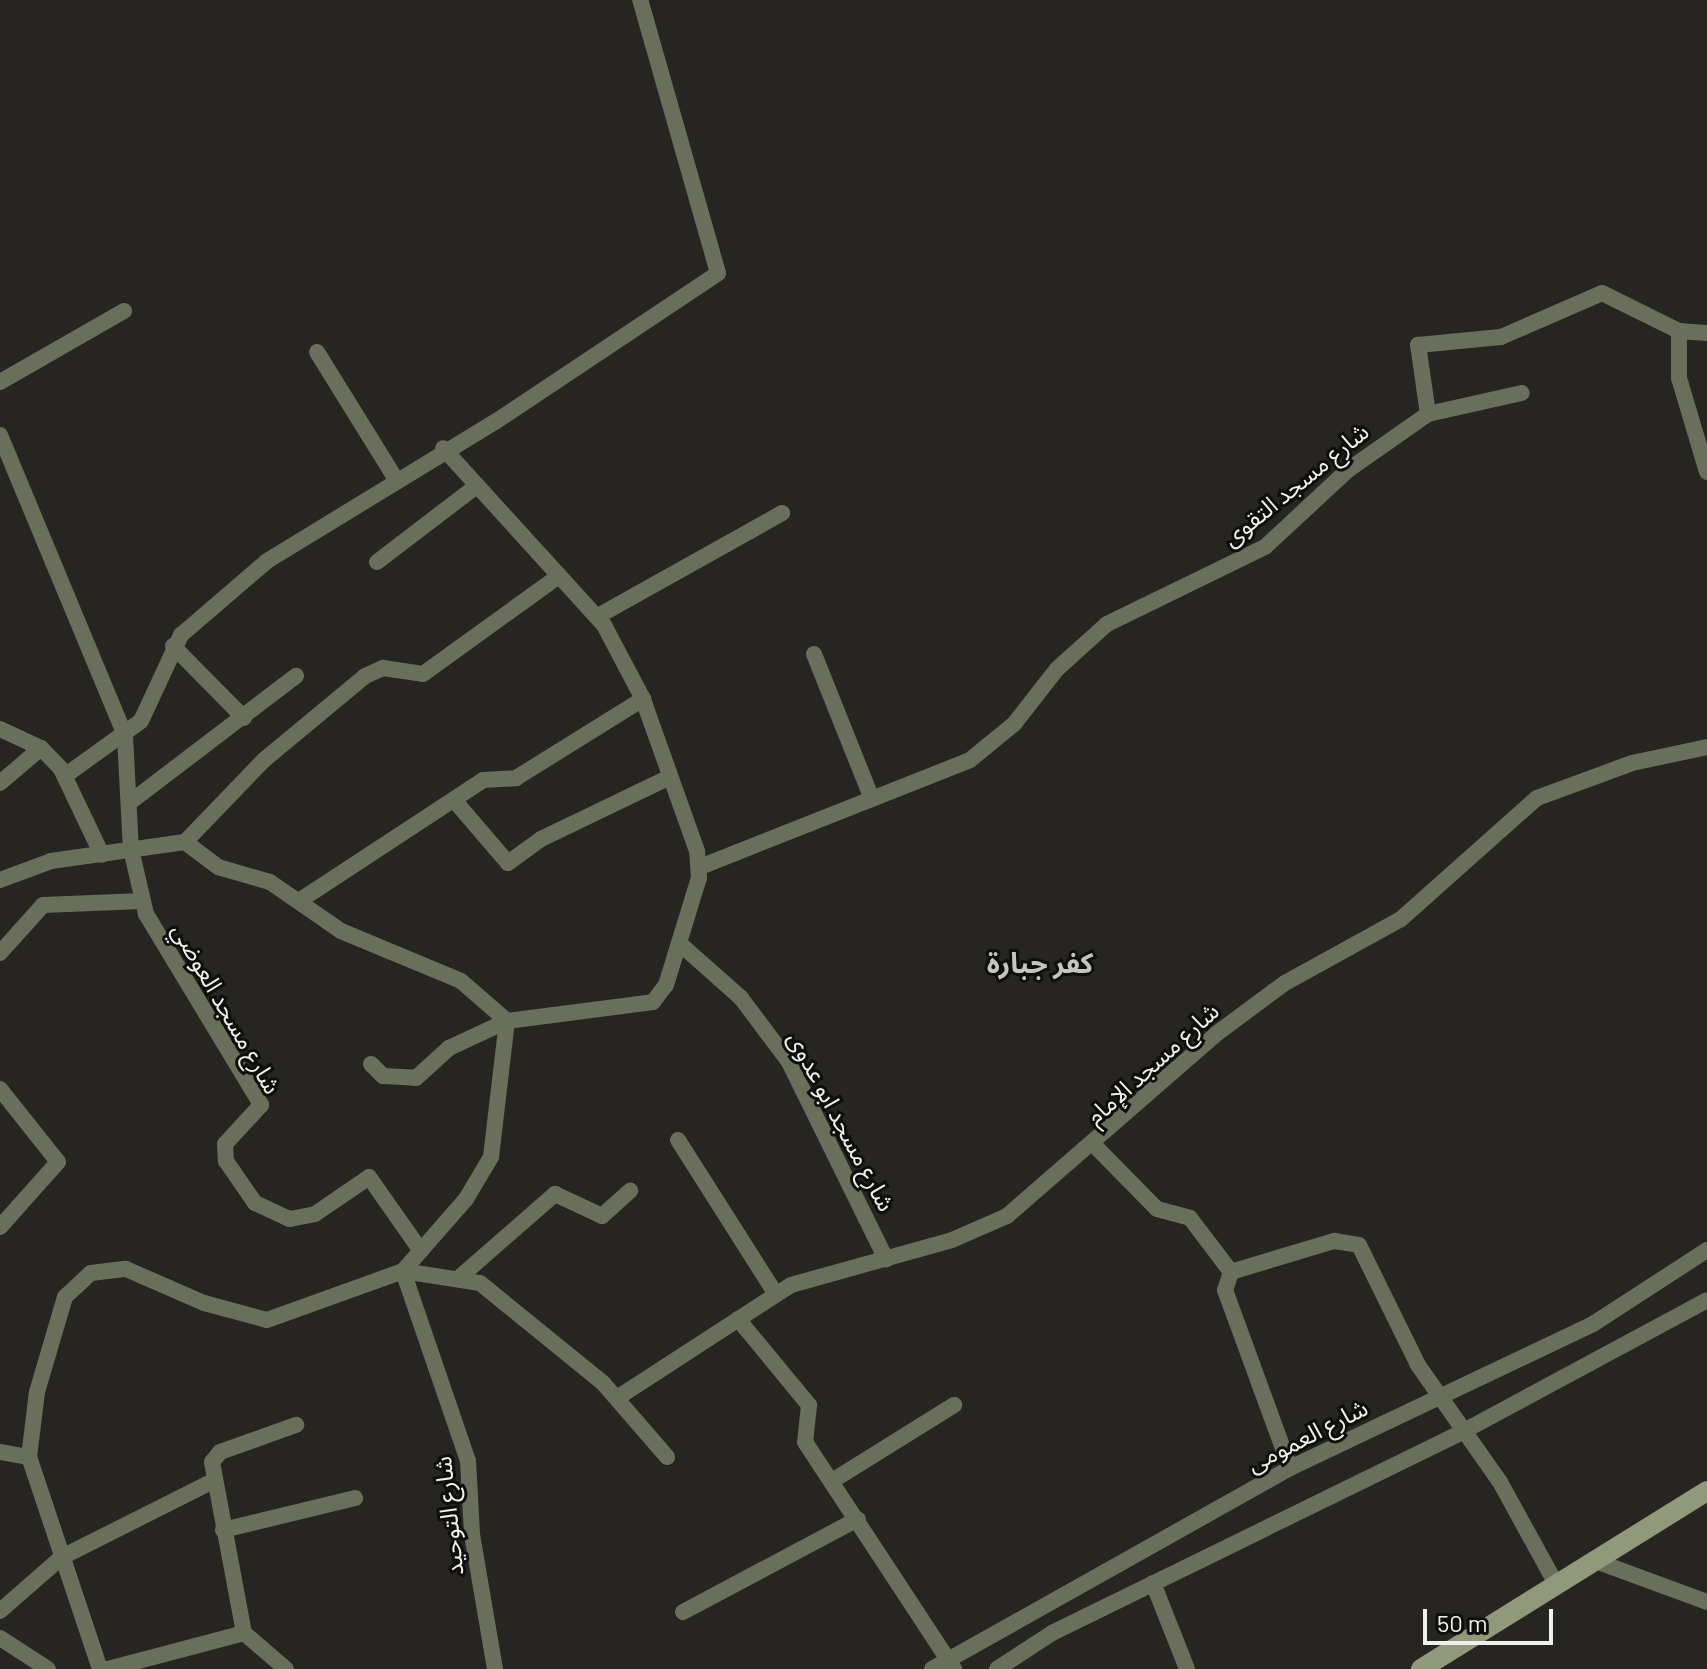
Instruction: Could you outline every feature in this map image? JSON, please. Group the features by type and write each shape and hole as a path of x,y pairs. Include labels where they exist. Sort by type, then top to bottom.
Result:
{"street":[{"path":"66,775 125,736 149,713 173,646 267,561 443,448 495,422 718,273 640,0"},
{"path":"1428,414 1416,346 1501,337 1602,293 1679,331 1707,333"},
{"path":"0,382 124,311"},
{"path":"1679,331 1679,378 1707,472"},
{"path":"317,352 395,478"},
{"name":"شارع مسجد التقوى","path":"700,867 986,750 1099,631 1265,547 1348,470 1428,414 1522,393"},
{"name":"شارع مسجد العوضي","path":"0,435 125,736 133,800 131,849 142,901 156,937 261,1105 223,1150 255,1203 278,1217 307,1217 369,1177 421,1251"},
{"path":"371,1064 383,1076 416,1078 449,1048 507,1021 644,1008 661,995 700,867 643,699 598,616 475,487 443,448"},
{"path":"377,562 475,487"},
{"path":"598,616 782,513"},
{"path":"0,880 51,861 185,842 264,760 365,676 383,668 423,674 559,576"},
{"path":"173,646 244,718"},
{"path":"814,654 872,799"},
{"path":"133,800 296,676"},
{"path":"299,901 490,777 516,778 643,699"},
{"path":"0,729 41,748 66,775 102,855"},
{"name":"شارع مسجد الإمام","path":"617,1398 775,1293 886,1259 1007,1216 1095,1146 1206,1042 1285,983 1401,919 1527,805 1600,772 1707,747"},
{"path":"0,783 41,748"},
{"path":"454,800 508,863 541,839 670,777"},
{"path":"185,842 218,867 263,878 341,931 461,981 507,1021"},
{"path":"0,953 43,905 142,901"},
{"name":"شارع مسجد ابو عدوى","path":"679,943 741,998 789,1062 886,1259"},
{"path":"403,1271 491,1157 507,1021"},
{"path":"0,1089 58,1162 0,1227"},
{"path":"678,1140 775,1293"},
{"path":"1095,1146 1157,1209 1190,1218 1231,1272"},
{"path":"461,1276 555,1194 602,1216 630,1191"},
{"path":"1231,1272 1334,1241 1359,1245 1440,1400 1500,1482 1555,1582"},
{"name":"شارع العمومى","path":"932,1669 951,1664 1290,1468 1440,1400 1593,1324 1707,1250"},
{"path":"100,1669 29,1457 58,1314 91,1273 126,1269 204,1303 267,1320 403,1271 461,1276 493,1292 617,1398 667,1457"},
{"name":"شارع التوحيد","path":"403,1271 464,1441 495,1669"},
{"path":"1231,1272 1225,1290 1290,1468"},
{"path":"997,1669 1153,1583 1461,1429 1707,1300"},
{"path":"738,1319 809,1405 804,1437 951,1664"},
{"path":"832,1481 954,1405"},
{"path":"286,1669 244,1633 212,1462 220,1452 296,1425"},
{"path":"0,1452 29,1457"},
{"path":"0,1611 62,1557 215,1480"},
{"path":"1421,1669 1555,1582 1707,1491"},
{"path":"223,1530 355,1498"},
{"path":"683,1612 858,1519"},
{"path":"1593,1560 1707,1602"},
{"path":"1153,1583 1187,1669"},
{"path":"108,1669 244,1633"},
{"path":"0,1638 48,1669"}],"district":[{"name":"كفر جبارة","path":"1040,962"}]}
